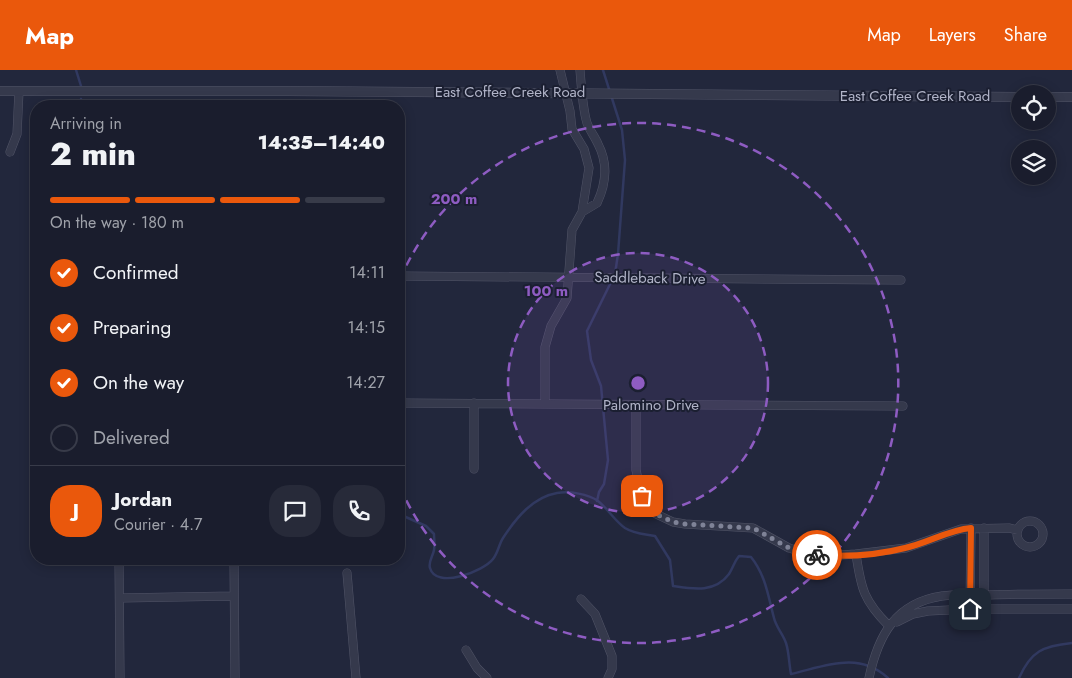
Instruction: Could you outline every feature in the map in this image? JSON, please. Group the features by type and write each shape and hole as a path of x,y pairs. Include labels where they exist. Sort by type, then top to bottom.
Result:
{"street":[{"path":"545,404 544,347 551,326 567,298 572,230 582,212 589,168 584,149 572,129 570,111 560,70"},
{"path":"580,70 588,126 604,158 605,172 604,185 597,203 582,212"},
{"name":"East Coffee Creek Road","path":"0,91 1011,97"},
{"path":"10,152 17,134 19,91"},
{"path":"1056,97 1072,97"},
{"name":"Saddleback Drive","path":"405,276 901,280"},
{"name":"Palomino Drive","path":"405,403 903,406"},
{"path":"474,403 474,469"},
{"path":"636,404 637,480 646,503 656,514 673,522 753,528 779,544 812,555 856,554 906,548 953,531 971,528 1010,528 1018,530"},
{"path":"970,609 971,528"},
{"path":"984,528 984,609"},
{"path":"856,554 860,579 867,601 889,626"},
{"path":"119,565 120,678"},
{"path":"234,565 235,678"},
{"path":"347,573 356,678"},
{"path":"869,678 874,654 880,641 889,626 909,607 942,596 1072,594"},
{"path":"120,598 234,596"},
{"path":"581,599 595,614 612,656 612,669 608,678"},
{"path":"889,626 913,614 928,611 1072,609"},
{"path":"466,650 477,668 488,678"}],"waterway":[{"path":"76,70 81,86"},
{"path":"597,501 599,492 604,484 608,460 601,386 591,360 587,331 615,274 625,160 622,130 603,70"},
{"path":"405,517 426,526 434,534 434,548 430,568 434,574 441,578 450,578 471,573 488,564 495,557 502,540 514,523 540,499 562,492 589,497 602,504 628,530 655,536 670,560 673,586 696,589 710,587 723,580 729,574 739,556 751,557 760,571 775,621 786,643 791,674 829,665 853,663 877,670 888,678"},
{"path":"1019,678 1028,662 1039,652 1053,646 1072,643"}],"way so far":[{"path":"642,496 650,509 673,522 753,528 779,544 800,552 817,555"}],"route":[{"path":"817,555 890,551 906,548 953,531 971,528 970,609"}]}
